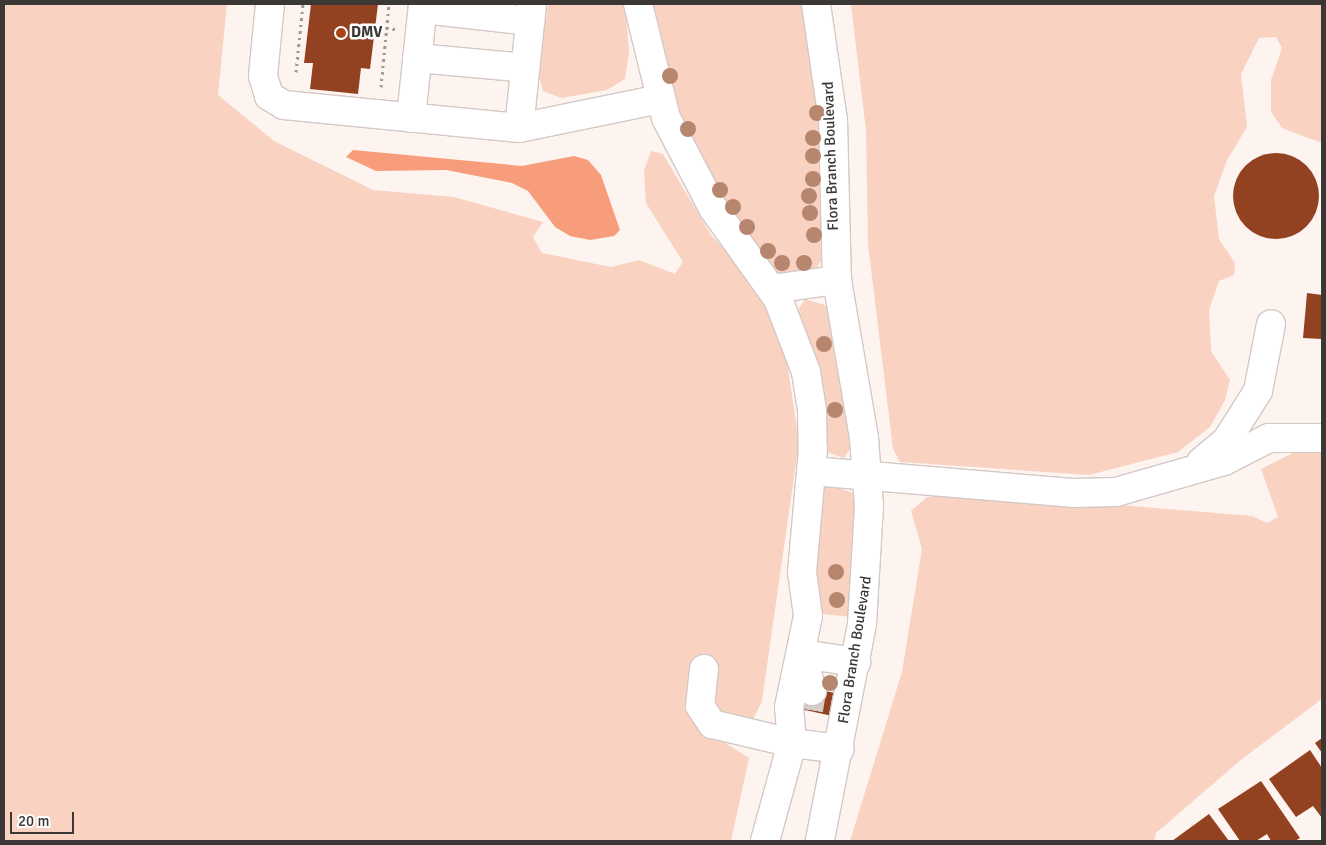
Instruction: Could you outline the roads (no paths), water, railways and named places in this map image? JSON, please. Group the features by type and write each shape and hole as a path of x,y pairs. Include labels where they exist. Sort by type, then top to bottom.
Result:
{"street":[{"path":"270,4 263,76 275,101 411,118 519,128 660,99"},
{"path":"638,4 660,99 687,165 772,289 794,332 806,372 812,410 812,471 802,572 808,616 802,654 789,706 792,743"},
{"name":"Flora Branch Boulevard","path":"816,4 833,120 837,280 868,474 868,565 856,662 820,841"},
{"path":"411,118 423,6 531,12 519,128"},
{"path":"417,58 526,68"},
{"path":"772,289 837,280"},
{"path":"1190,471 1227,440 1258,391 1272,324"},
{"path":"812,471 868,474 1072,493 1116,492 1224,461 1269,438 1322,438"},
{"path":"802,654 856,662"},
{"path":"765,841 792,743 811,700 802,654"},
{"path":"704,669 700,706 712,724 792,743 840,749"}],"tunnel":[{"path":"809,710 812,691"}],"place":[{"name":"DMV","path":"341,33"}]}
